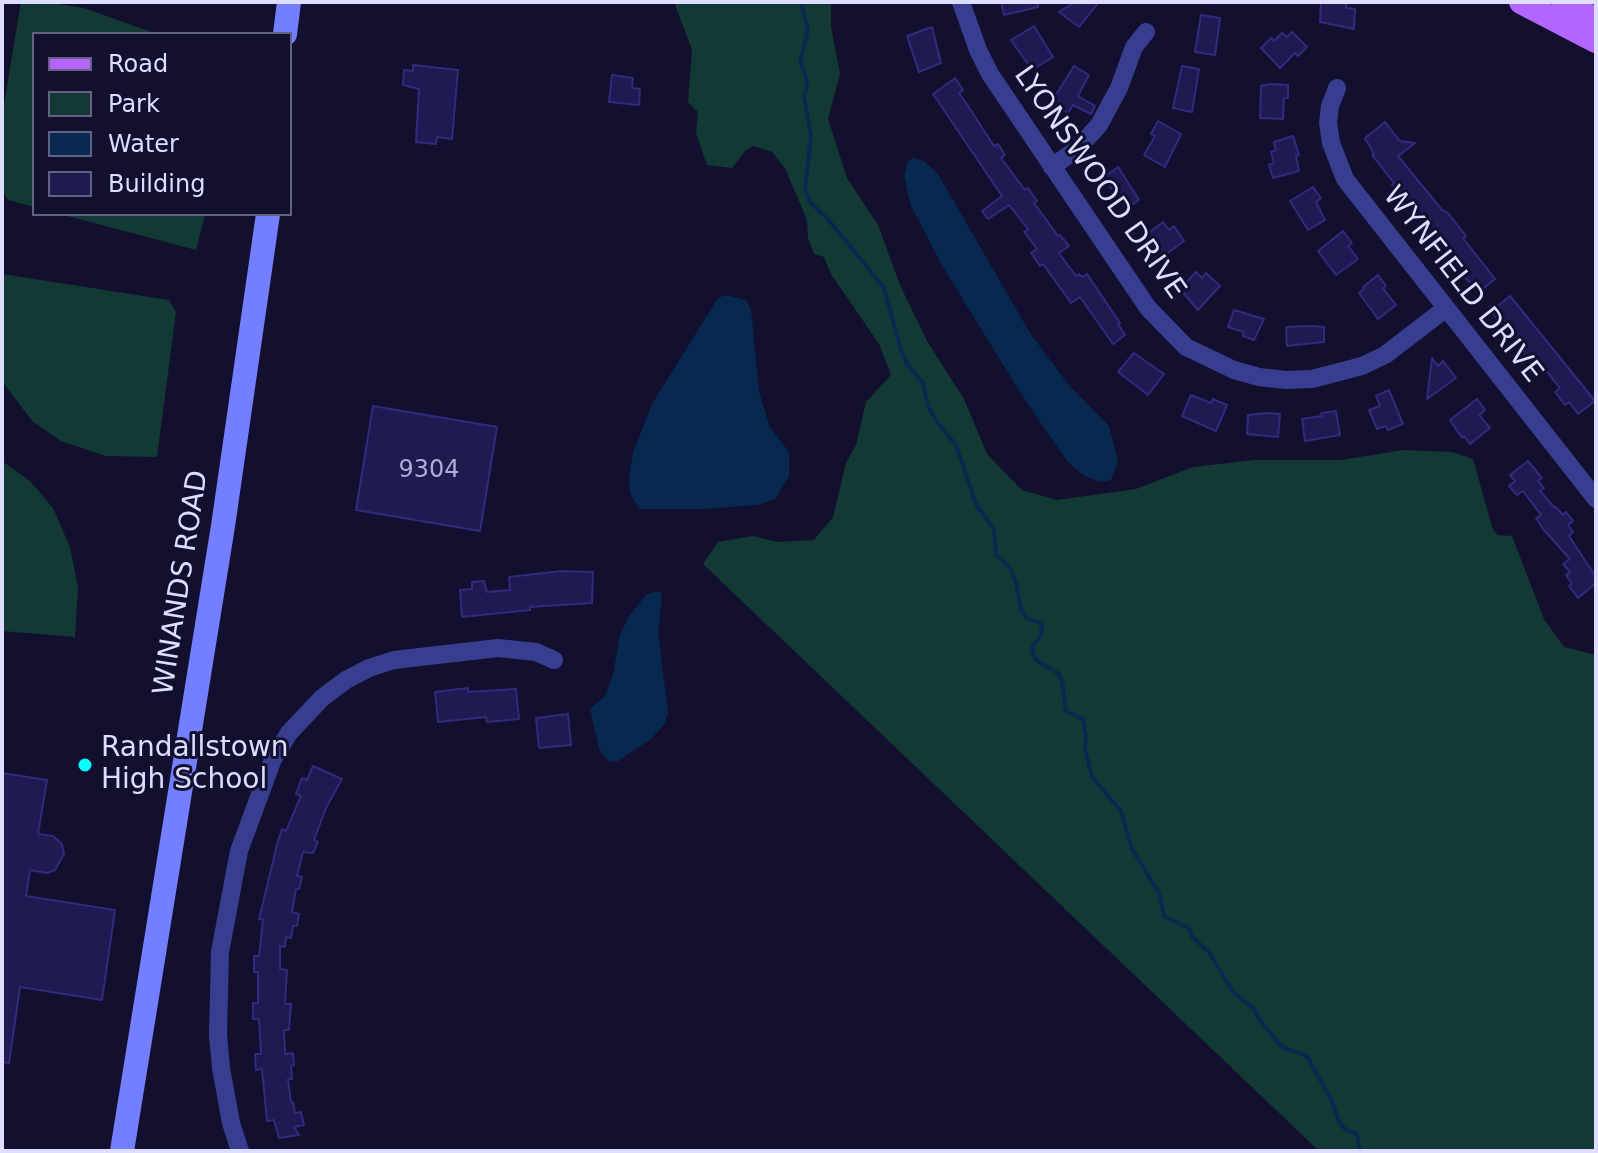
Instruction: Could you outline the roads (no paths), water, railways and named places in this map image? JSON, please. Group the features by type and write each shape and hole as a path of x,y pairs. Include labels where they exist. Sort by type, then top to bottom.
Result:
{"main road":[{"path":"1521,2 1596,40"},
{"path":"1564,2 1596,20"}],"street":[{"path":"285,32 289,2"},
{"name":"LYONSWOOD DRIVE","path":"961,2 990,74 1148,308 1186,347 1234,370 1286,380 1312,379 1362,366 1385,355 1445,309"},
{"path":"1052,167 1078,148 1099,125 1119,88 1134,47 1146,32"},
{"name":"WYNFIELD DRIVE","path":"1337,88 1328,123 1331,143 1345,179 1596,499"},
{"name":"WINANDS ROAD","path":"122,1151 223,526 268,216"},
{"path":"240,1151 231,1123 221,1068 218,1024 220,952 232,881 247,827 273,759 289,733 322,698 346,680 394,660 498,648 536,652 554,660"}],"water":[{"path":"913,158 924,161 938,174 1030,333 1068,384 1109,426 1118,461 1111,480 1100,482 1083,475 1067,461 1023,397 943,267 911,206 904,176 907,163"},
{"path":"726,295 746,300 751,310 759,392 770,427 789,452 789,476 775,499 758,505 639,509 630,493 629,480 633,453 652,404 718,298"},
{"path":"657,591 662,594 658,633 668,713 664,725 651,739 618,761 609,762 599,749 590,709 605,696 613,675 620,634 630,615 646,595"}],"waterway":[{"path":"801,2 808,30 800,62 806,77 804,96 811,136 805,188 810,202 827,218 884,288 901,350 907,364 923,383 928,406 937,422 956,445 976,504 994,530 996,555 1010,568 1016,582 1021,610 1027,618 1042,624 1041,636 1033,645 1036,660 1058,673 1066,711 1083,719 1085,749 1092,777 1121,811 1132,849 1159,893 1164,916 1189,928 1192,937 1209,952 1233,992 1255,1010 1282,1047 1307,1056 1332,1101 1339,1122 1346,1130 1357,1134 1360,1151"}],"place":[{"name":"Randallstown High School","path":"85,765"}]}
